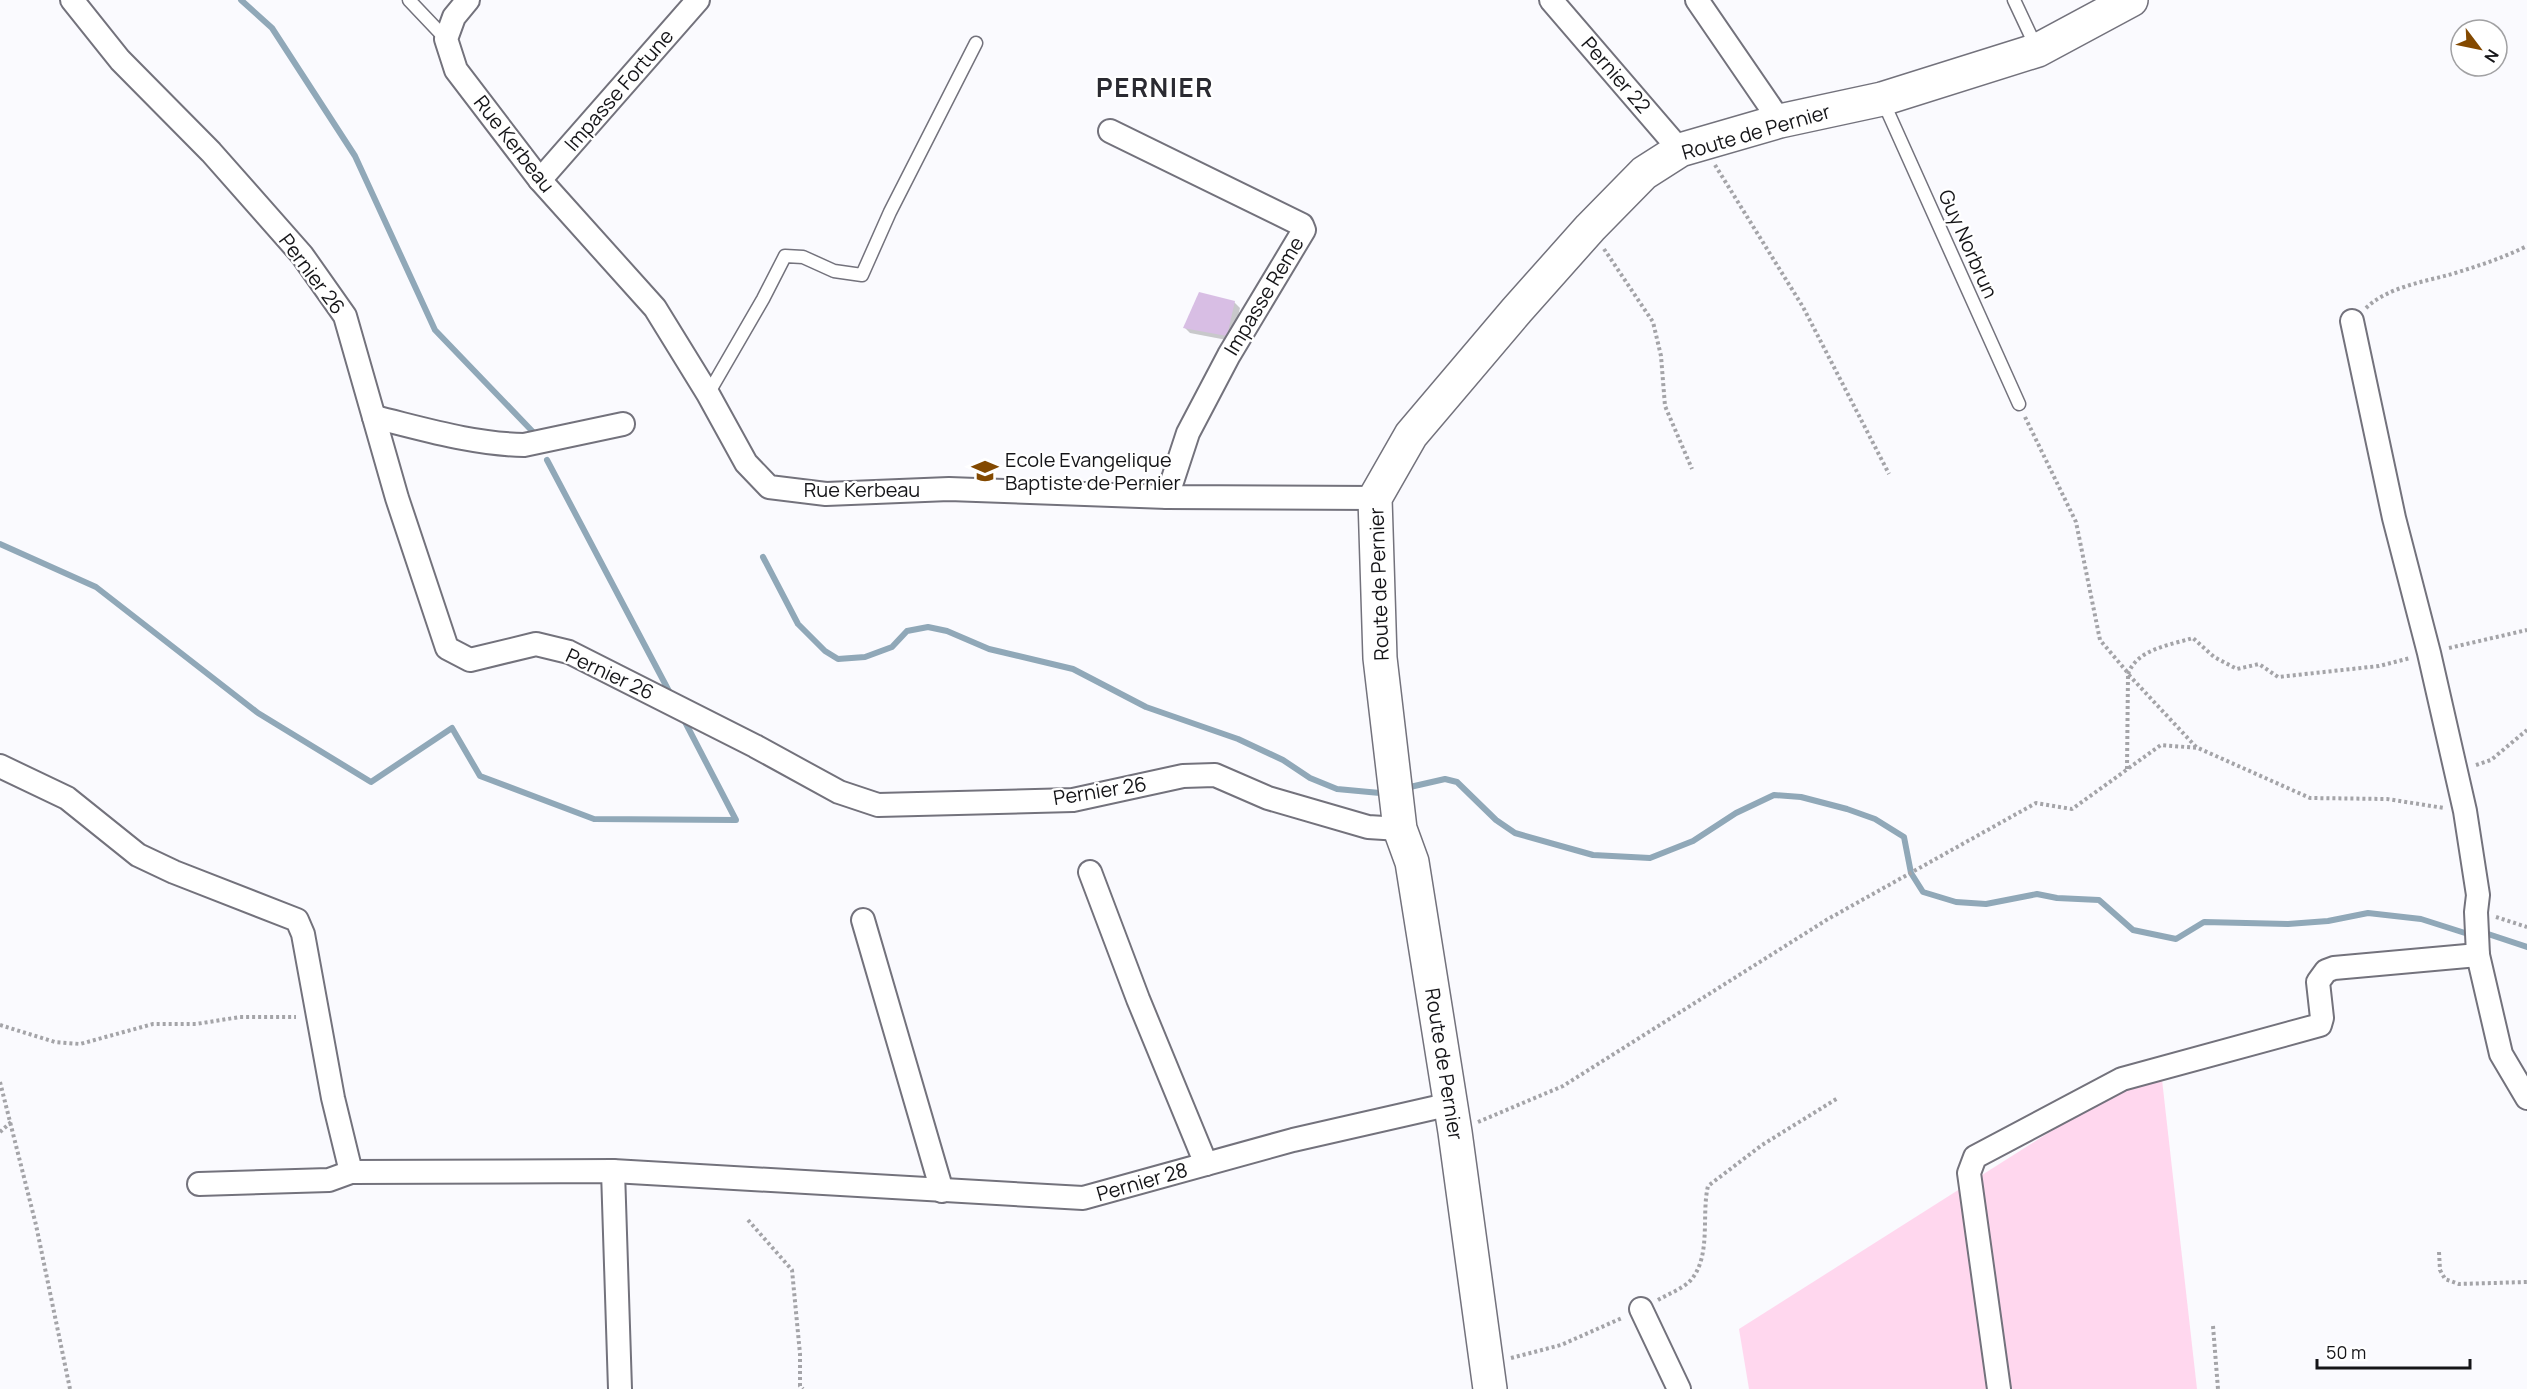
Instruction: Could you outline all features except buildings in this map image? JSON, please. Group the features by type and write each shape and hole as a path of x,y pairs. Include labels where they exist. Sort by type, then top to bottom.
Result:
{"street":[{"name":"Pernier 26","path":"72,0 120,60 211,152 302,255 345,316 411,543 447,648 470,660 536,644 569,652 716,726 839,792 878,805 1073,800 1183,777 1215,775 1268,798 1368,827 1400,829"},
{"path":"447,39 454,17 468,0"},
{"name":"Impasse Fortune","path":"540,180 698,0"},
{"name":"Pernier 22","path":"1551,0 1691,147"},
{"path":"1697,0 1780,121"},
{"name":"Route de Pernier","path":"1489,1376 1453,1118 1412,862 1400,829 1380,658 1375,498 1411,435 1516,310 1590,228 1644,173 1691,147 1780,121 1882,99 2038,50 2125,2"},
{"name":"Rue Kerbeau","path":"447,39 456,70 540,180 655,308 708,394 746,463 769,487 826,494 949,489 1167,497 1375,498"},
{"name":"Impasse Reme","path":"1110,131 1302,225 1304,230 1229,355 1188,433 1167,497"},
{"path":"2352,321 2394,518 2429,653 2465,811 2478,895 2476,912 2478,955 2501,1054 2527,1098"},
{"path":"374,417 456,438 509,445 524,445 623,424"},
{"path":"0,766 67,798 138,855 174,872 297,920 303,934 341,1136 351,1172"},
{"path":"1090,872 1138,999 1206,1164"},
{"path":"862,920 942,1191"},
{"path":"1999,1389 1969,1173 1975,1157 2122,1079 2320,1025 2322,1018 2318,982 2326,971 2334,968 2478,955"},
{"name":"Pernier 28","path":"199,1184 329,1180 351,1172 613,1171 1083,1198 1293,1140 1453,1118"},
{"path":"613,1171 620,1389"},
{"path":"1641,1309 1679,1389"}],"lane":[{"path":"409,0 447,39"},
{"path":"2014,0 2038,50"},
{"path":"708,394 785,256 803,257 834,271 862,275 890,212 976,43"},
{"name":"Guy Norbrun","path":"1882,99 2019,404"}],"path":[{"path":"1691,147 1803,307 1889,474"},
{"path":"1590,228 1653,322 1661,356 1665,406 1692,469"},
{"path":"2352,321 2375,299 2408,286 2508,256 2527,246"},
{"path":"2019,404 2076,522 2100,640 2128,674 2198,748"},
{"path":"2127,770 2128,674 2133,662 2142,654 2193,638 2214,657 2237,669 2259,664 2278,677 2379,666 2527,630"},
{"path":"2456,773 2491,760 2527,730"},
{"path":"1453,1118 1563,1086 1828,919 2036,803 2072,809 2161,746 2198,748 2310,798 2387,799 2465,811"},
{"path":"2476,912 2527,927"},
{"path":"0,1025 55,1042 80,1044 153,1024 196,1024 240,1017 318,1016"},
{"path":"0,1082 36,1225 70,1389"},
{"path":"1489,1376 1641,1309 1689,1282 1699,1268 1704,1243 1708,1186 1762,1145 1838,1098"},
{"path":"0,1132 11,1122"},
{"path":"748,1220 792,1270 800,1354 800,1386 803,1389"},
{"path":"2439,1252 2440,1270 2445,1279 2460,1284 2527,1282"},
{"path":"2212,1326 2218,1389"}],"shaded area":[{"path":"2160,1062 2197,1389 1749,1389 1739,1329"}],"waterway":[{"path":"241,0 272,28 355,156 435,330 534,433"},
{"path":"547,460 671,695"},
{"path":"0,544 96,587 258,713 371,782 452,728 480,776 594,819 736,820 683,718"},
{"path":"763,557 798,624 825,651 838,659 865,657 892,647 907,631 928,627 947,631 989,649 1073,669 1146,707 1238,739 1283,760 1310,778 1337,789 1380,793"},
{"path":"1410,787 1445,779 1457,782 1496,820 1515,833 1593,855 1650,858 1693,841 1736,813 1774,795 1801,797 1875,819 1904,837 1911,873 1923,892 1956,902 1986,904 2037,894 2057,898 2099,900 2133,930 2176,939 2204,922 2288,924 2328,921 2368,913 2421,919 2465,933"},
{"path":"2482,932 2527,947"}],"place":[{"name":"Ecole Evangelique Baptiste de Pernier","path":"985,471"}],"district":[{"name":"PERNIER","path":"1155,88"}]}
